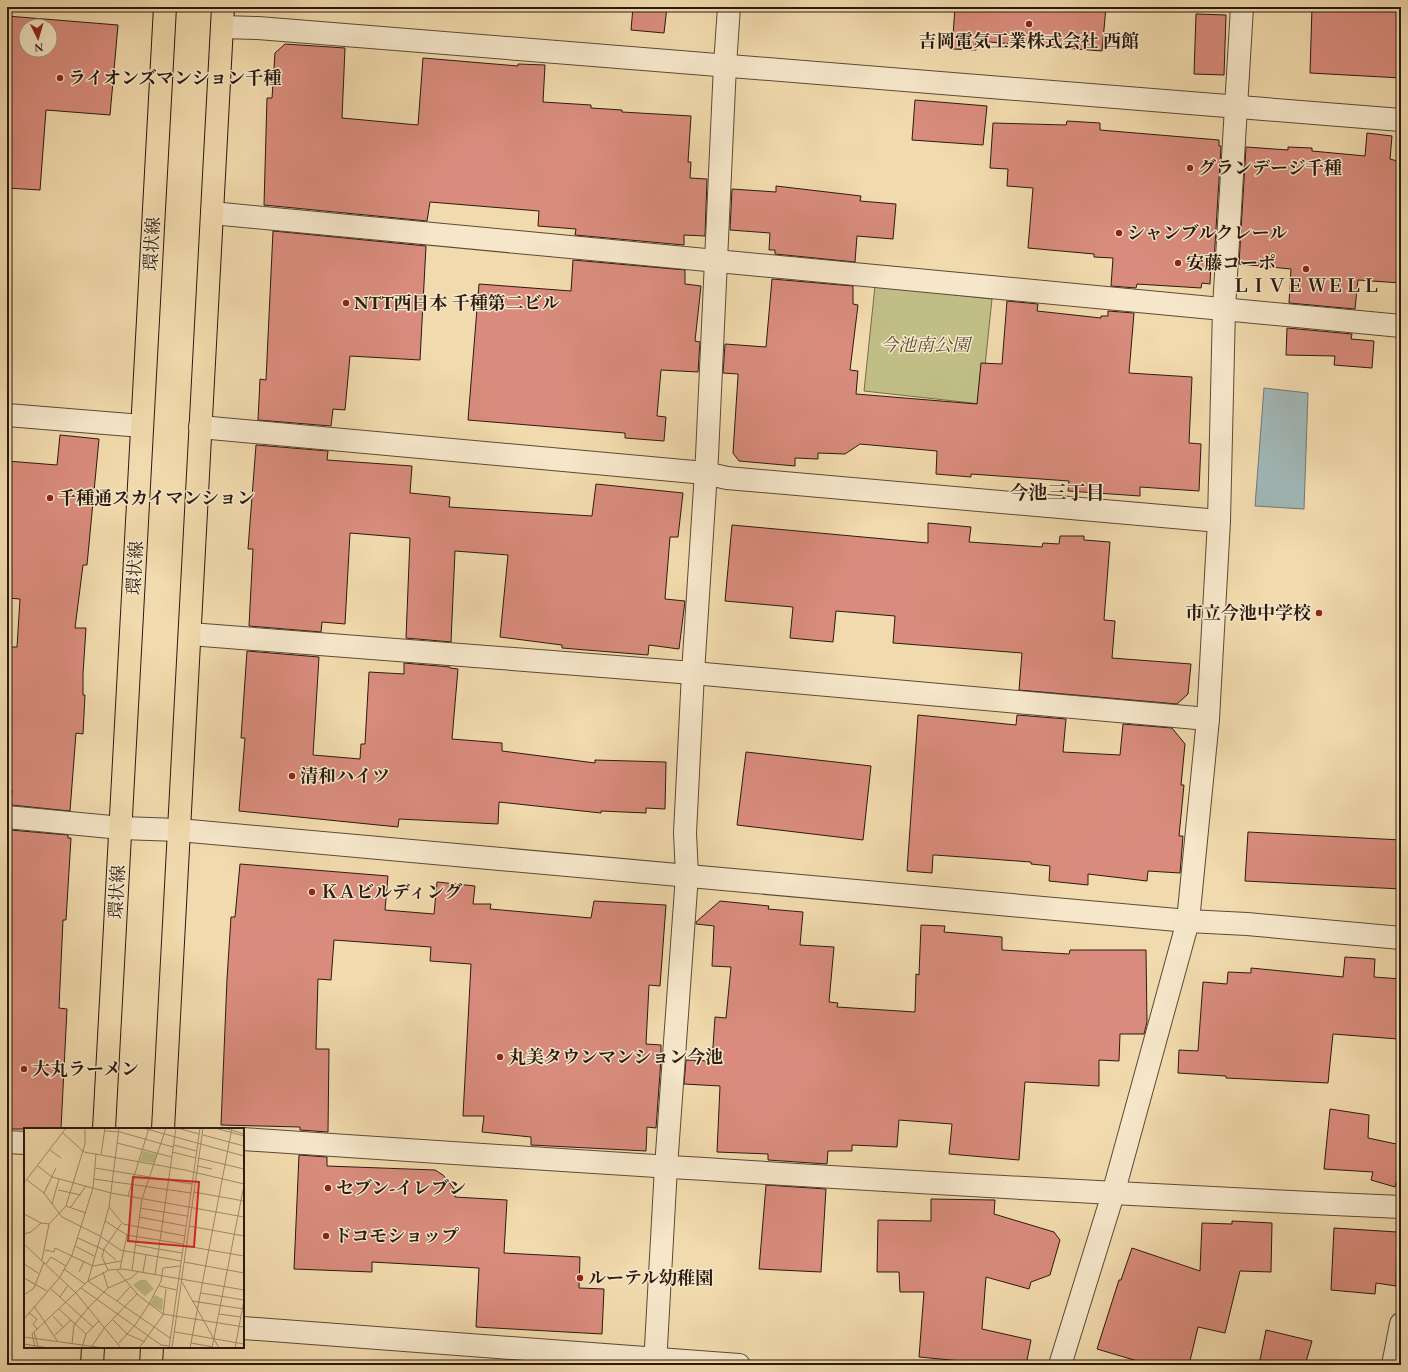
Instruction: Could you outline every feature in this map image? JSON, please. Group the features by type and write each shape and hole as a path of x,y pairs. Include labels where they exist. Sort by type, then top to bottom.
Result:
{"main road":[{"name":"環状線","path":"104,1128 165,7"},
{"path":"163,1128 222,17"},
{"path":"92,1365 93,1348"},
{"path":"151,1365 152,1348"}],"street":[{"path":"655,1362 666,1167 687,875 685,833 729,7"},
{"path":"1060,1365 1113,1194 1188,922 1208,719 1219,521 1224,308 1242,7"},
{"path":"222,17 258,28 1401,120"},
{"path":"212,213 1401,326"},
{"path":"7,415 142,426"},
{"path":"200,427 705,473 727,478 1219,521"},
{"path":"190,634 693,673 1208,719"},
{"path":"7,817 121,828 179,830 687,875 1188,922 1247,924 1401,938"},
{"path":"244,1139 666,1167 1113,1194 1401,1207"},
{"path":"7,1142 24,1143"},
{"path":"1393,1365 1401,1324"},
{"path":"244,1328 655,1362 739,1365"}],"green space":[{"name":"今池南公園","path":"875,286 992,299 981,404 864,391"}],"shaded area":[{"path":"1264,388 1308,393 1304,509 1255,506"}],"building":[{"path":"633,7 667,7 664,33 631,30"},
{"path":"955,7 1106,7 1102,51 976,41 976,50 952,49"},
{"path":"1312,7 1401,7 1401,78 1310,73"},
{"path":"1196,14 1226,15 1224,75 1194,74"},
{"name":"ライオンズマンション千種","path":"7,16 32,18 18,18 18,58 58,58 58,20 118,25 110,115 46,110 40,190 7,188"},
{"path":"285,44 345,48 342,118 418,125 423,58 518,66 518,64 545,65 543,102 591,105 591,108 622,110 622,112 691,116 688,162 691,162 690,178 707,179 705,236 684,235 684,245 575,235 576,229 538,226 539,211 430,202 427,221 264,205 267,98 272,98 275,53"},
{"path":"915,100 987,106 983,145 912,140"},
{"path":"1067,121 1100,123 1100,130 1219,140 1219,146 1221,146 1214,262 1211,262 1210,284 1202,283 1201,288 1137,284 1136,288 1111,286 1113,258 1094,257 1094,254 1028,248 1033,188 1007,186 1008,169 990,168 993,123 1066,125"},
{"path":"1367,133 1392,136 1390,159 1401,162 1401,283 1358,280 1355,309 1289,303 1291,269 1239,264 1246,147 1288,150 1288,147 1312,148 1312,151 1365,156"},
{"path":"776,186 861,196 860,201 896,204 893,239 857,236 855,262 775,254 775,250 769,250 770,233 730,230 732,189 776,192"},
{"name":"NTT西日本 千種第二ビル","path":"273,231 426,246 420,360 350,356 345,410 333,409 331,426 258,420 260,379 266,380"},
{"path":"573,260 685,270 685,284 701,286 695,341 700,342 698,372 661,370 657,416 666,417 664,441 625,438 625,433 468,420 479,284 571,291"},
{"path":"772,279 853,286 853,304 858,305 850,370 858,371 856,394 977,404 981,363 1002,364 1007,301 1038,304 1037,311 1101,318 1101,316 1108,316 1108,311 1134,313 1129,373 1192,377 1189,443 1201,444 1199,491 1140,487 1140,496 1068,491 1069,481 971,474 971,477 936,474 937,451 860,444 845,454 818,453 818,459 795,458 795,466 739,461 733,453 738,374 723,373 725,344 766,347"},
{"path":"1287,328 1352,334 1351,339 1374,341 1372,368 1334,365 1335,356 1286,355"},
{"path":"60,435 99,439 87,565 83,565 75,628 86,628 83,674 83,695 85,695 83,734 76,733 70,811 11,805 12,790 7,790 7,647 17,647 20,599 7,598 7,461 57,465"},
{"path":"256,445 328,451 327,460 412,466 410,493 450,497 449,507 592,516 596,484 683,493 678,537 670,537 665,599 685,601 679,649 649,645 648,655 562,648 562,645 500,637 508,555 455,551 451,642 406,638 410,538 350,533 345,624 322,622 321,632 249,626 253,549 248,549"},
{"path":"928,523 971,527 969,542 1042,547 1043,543 1059,544 1060,536 1084,536 1084,540 1110,542 1104,620 1115,621 1112,658 1191,664 1188,694 1177,704 1019,690 1022,653 893,643 895,616 836,611 833,642 790,638 793,607 725,601 732,525 928,543"},
{"path":"247,651 319,657 313,755 360,759 361,744 365,744 369,672 404,674 404,663 450,667 458,669 452,739 502,743 502,751 595,763 595,760 666,762 665,809 646,808 646,813 601,811 601,813 499,802 498,824 399,819 398,827 239,811 245,738 241,738"},
{"path":"918,715 1016,725 1017,715 1066,719 1063,752 1120,755 1123,724 1172,728 1185,744 1181,785 1184,785 1179,836 1183,836 1180,873 1148,871 1147,881 1088,874 1088,885 1049,881 1050,866 1031,864 1031,862 935,855 933,855 932,873 907,871"},
{"path":"746,752 871,766 863,840 737,825"},
{"path":"10,830 68,835 68,838 71,838 66,920 63,920 59,1008 67,1009 61,1128 7,1129 7,869"},
{"path":"1248,832 1401,840 1401,889 1245,881"},
{"path":"240,864 388,876 385,910 434,914 437,882 475,886 473,904 491,904 490,909 591,918 594,901 666,905 660,986 649,985 646,1044 661,1045 661,1059 656,1128 647,1127 646,1151 531,1145 531,1137 482,1132 484,1116 463,1116 471,964 430,961 431,947 334,940 331,980 318,979 316,1049 329,1049 328,1132 300,1130 300,1127 221,1125 231,917 235,917"},
{"path":"720,901 769,906 768,909 803,912 800,945 834,947 829,1002 838,1003 837,1007 915,1012 916,974 919,975 921,925 945,926 944,932 1002,937 1002,950 1069,954 1070,950 1146,950 1147,1022 1144,1034 1120,1034 1119,1061 1099,1060 1099,1086 1025,1082 1019,1160 949,1154 952,1124 899,1120 897,1147 852,1145 852,1151 828,1151 827,1164 768,1160 768,1154 717,1152 720,1086 684,1084 686,1060 712,1061 715,1017 726,1018 731,967 712,966 714,926 696,924 696,922"},
{"path":"1345,957 1375,959 1374,977 1401,979 1398,1039 1333,1034 1328,1083 1226,1078 1226,1076 1178,1073 1179,1050 1198,1051 1203,982 1227,984 1228,972 1251,973 1251,968 1343,977"},
{"path":"1330,1109 1369,1115 1368,1138 1401,1145 1401,1175 1398,1175 1395,1187 1371,1180 1373,1172 1324,1169"},
{"path":"299,1155 327,1157 327,1166 435,1170 443,1175 455,1190 455,1197 507,1200 504,1253 580,1257 579,1288 604,1289 602,1334 476,1327 479,1268 372,1262 372,1272 294,1269"},
{"path":"766,1185 826,1189 821,1272 759,1269"},
{"path":"931,1199 995,1200 994,1214 1054,1232 1060,1240 1050,1275 1031,1282 1029,1289 986,1277 982,1329 1031,1340 1026,1365 982,1363 919,1357 924,1292 900,1292 899,1272 877,1272 878,1220 931,1221"},
{"path":"1232,1221 1272,1223 1271,1272 1240,1271 1225,1333 1198,1327 1189,1365 1151,1365 1097,1349 1119,1280 1121,1280 1132,1248 1200,1271 1202,1223 1232,1224"},
{"path":"1334,1228 1397,1232 1396,1286 1376,1283 1375,1294 1331,1290"},
{"path":"1266,1330 1312,1341 1305,1365 1259,1365"}],"place":[{"name":"吉岡電気工業株式会社 西館","path":"1029,24"},
{"name":"ライオンズマンション千種","path":"60,78"},
{"name":"グランデージ千種","path":"1190,168"},
{"name":"シャンブルクレール","path":"1119,233"},
{"name":"安藤コーポ","path":"1178,263"},
{"name":"ＬＩＶＥ ＷＥＬＬ","path":"1306,269"},
{"name":"NTT西日本 千種第二ビル","path":"346,303"},
{"name":"千種通スカイマンション","path":"50,498"},
{"name":"市立今池中学校","path":"1319,613"},
{"name":"清和ハイツ","path":"292,776"},
{"name":"ＫＡビルディング","path":"312,892"},
{"name":"丸美タウンマンション今池","path":"500,1057"},
{"name":"大丸ラーメン","path":"24,1069"},
{"name":"セブン-イレブン","path":"328,1188"},
{"name":"ドコモショップ","path":"326,1236"},
{"name":"ルーテル幼稚園","path":"580,1278"}],"district":[{"name":"今池三丁目","path":"1057,492"}]}
